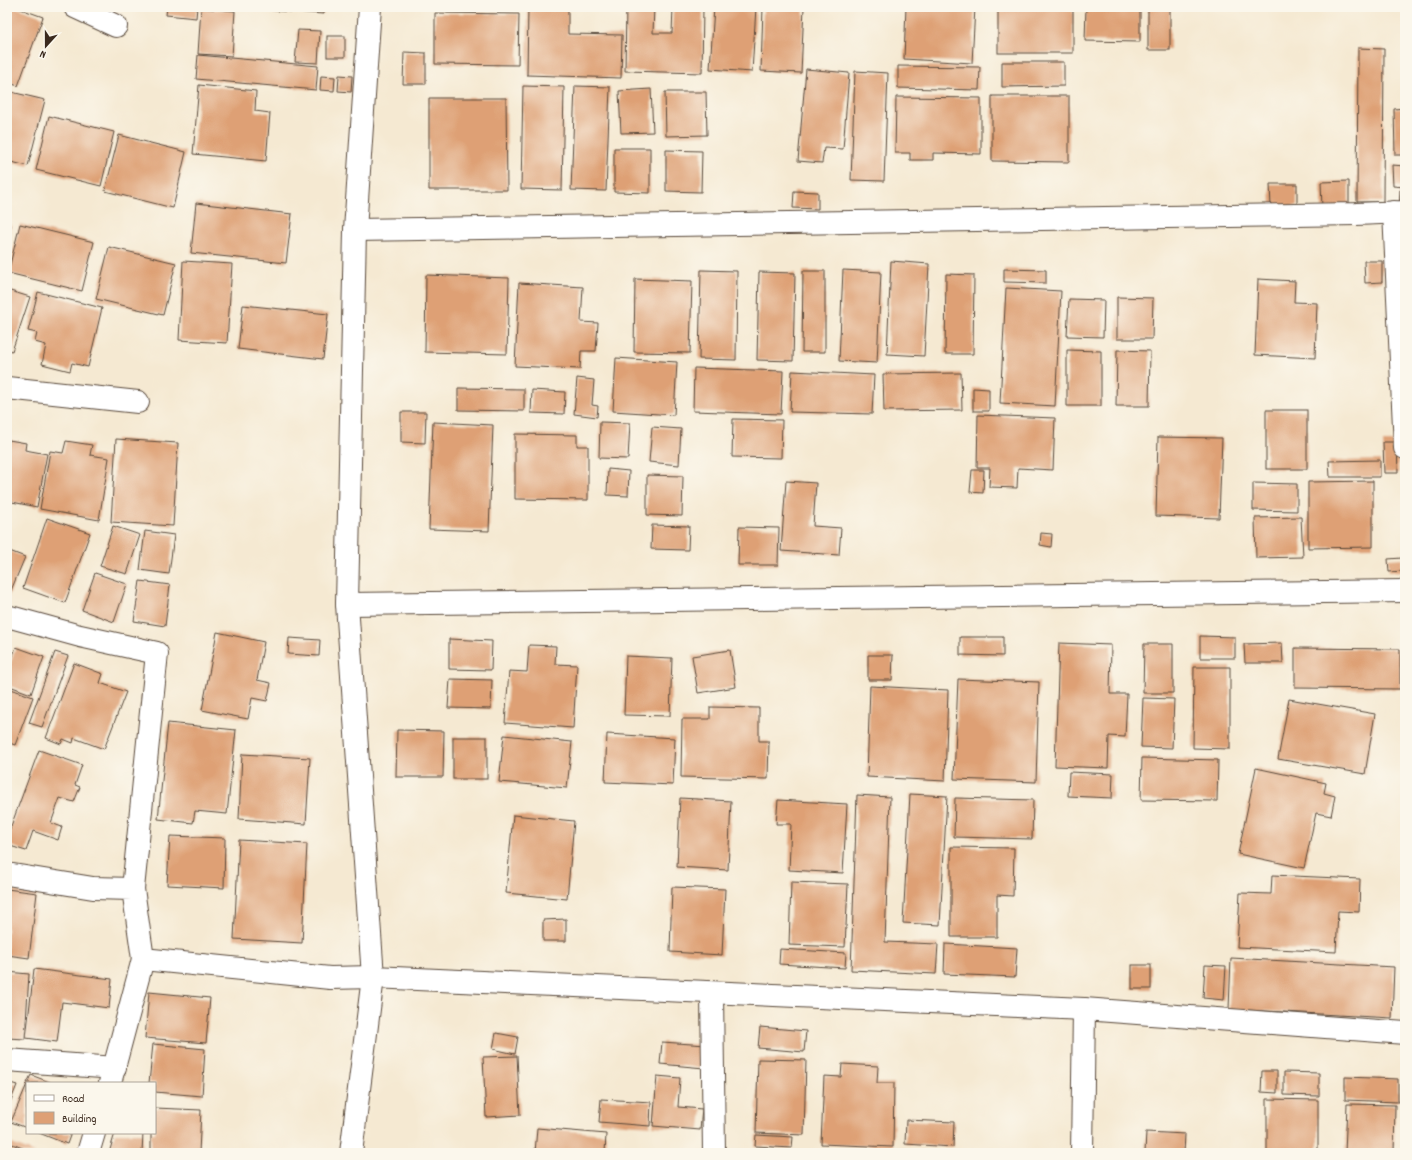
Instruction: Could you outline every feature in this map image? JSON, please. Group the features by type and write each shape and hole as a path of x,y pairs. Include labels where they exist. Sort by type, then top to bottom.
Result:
{"street":[{"path":"75,7 116,26"},
{"path":"351,1153 373,977 347,604 355,230 370,7"},
{"path":"355,230 1400,212 1405,448"},
{"path":"7,388 138,402"},
{"path":"347,604 1405,591"},
{"path":"7,616 80,636 157,653 132,889 143,959 113,1076 7,1060"},
{"path":"7,874 93,888 132,889"},
{"path":"143,959 330,978 373,977 1084,1009 1405,1033"},
{"path":"712,993 714,1153"},
{"path":"1082,1153 1084,1009"},
{"path":"88,1153 94,1134"}],"building":[{"path":"9,7 15,7 43,17 18,86 7,82 7,11"},
{"path":"167,7 197,7 196,18 166,15"},
{"path":"324,7 324,14 233,8"},
{"path":"528,7 568,7 568,34 622,35 621,78 527,75"},
{"path":"626,7 654,7 653,33 672,33 673,7 703,7 702,73 625,71"},
{"path":"714,7 756,7 752,72 710,69"},
{"path":"763,7 804,7 801,73 761,71"},
{"path":"906,7 975,7 972,63 904,59"},
{"path":"998,7 1073,7 1073,53 998,53"},
{"path":"1086,7 1140,7 1140,42 1085,41"},
{"path":"1148,7 1170,7 1170,50 1148,50"},
{"path":"201,8 235,11 232,56 198,54"},
{"path":"435,13 519,14 518,65 435,64"},
{"path":"298,30 320,31 318,63 295,62"},
{"path":"327,36 345,36 345,57 327,57"},
{"path":"1358,48 1384,49 1383,202 1357,202"},
{"path":"404,52 426,53 426,84 403,84"},
{"path":"198,55 318,66 316,90 196,79"},
{"path":"1002,62 1064,62 1064,86 1002,87"},
{"path":"898,66 980,67 979,90 898,88"},
{"path":"806,69 849,73 843,149 824,148 822,163 798,161"},
{"path":"855,71 888,73 884,181 851,180"},
{"path":"339,75 352,76 351,92 338,91"},
{"path":"321,76 335,77 334,91 320,90"},
{"path":"199,85 256,91 255,111 270,113 266,161 193,154"},
{"path":"523,86 564,87 562,190 521,189"},
{"path":"575,86 610,87 606,191 571,190"},
{"path":"651,89 653,132 621,133 619,91"},
{"path":"7,91 45,100 28,166 7,161"},
{"path":"665,92 706,92 707,135 666,136"},
{"path":"992,96 1069,96 1069,162 992,161"},
{"path":"896,97 981,98 981,154 933,153 933,160 910,160 910,153 895,153"},
{"path":"429,98 506,98 507,190 429,190"},
{"path":"1405,108 1405,155 1395,155 1394,109"},
{"path":"49,116 114,132 101,186 36,170"},
{"path":"119,135 186,152 173,208 105,191"},
{"path":"614,148 650,148 650,193 614,192"},
{"path":"666,150 702,151 701,192 666,191"},
{"path":"1392,165 1405,166 1405,187 1393,186"},
{"path":"1349,181 1349,208 1322,208 1321,182"},
{"path":"1270,184 1297,184 1297,206 1271,207"},
{"path":"1400,190 1405,190 1405,208 1399,208"},
{"path":"794,191 818,192 818,209 793,208"},
{"path":"196,203 292,214 286,263 191,253"},
{"path":"7,224 11,225 8,238 7,238"},
{"path":"20,224 94,242 82,291 8,273"},
{"path":"109,247 176,263 163,315 96,299"},
{"path":"183,261 232,264 227,343 179,340"},
{"path":"891,261 929,264 924,356 887,354"},
{"path":"1364,261 1382,261 1382,282 1365,283"},
{"path":"1004,269 1046,270 1046,283 1004,282"},
{"path":"701,270 737,271 736,360 699,359"},
{"path":"843,270 881,272 877,363 839,361"},
{"path":"803,271 825,271 825,352 802,352"},
{"path":"759,272 795,273 793,361 757,360"},
{"path":"946,274 974,275 973,354 945,354"},
{"path":"426,275 509,278 507,354 425,352"},
{"path":"635,279 692,281 690,353 634,352"},
{"path":"1258,279 1295,281 1294,302 1317,303 1315,358 1255,355"},
{"path":"519,283 583,287 581,322 598,323 596,351 581,351 580,369 515,366"},
{"path":"1006,288 1061,291 1055,406 1000,403"},
{"path":"7,290 30,297 12,351 7,349"},
{"path":"38,292 102,308 88,367 72,363 70,371 42,364 46,345 35,342 37,333 28,331"},
{"path":"1117,297 1153,298 1152,339 1117,339"},
{"path":"1069,299 1104,300 1103,337 1067,336"},
{"path":"243,305 328,314 323,359 238,349"},
{"path":"1067,350 1101,351 1101,406 1067,406"},
{"path":"1117,350 1150,351 1149,406 1116,406"},
{"path":"616,358 677,362 674,415 613,411"},
{"path":"694,368 783,371 781,414 693,411"},
{"path":"792,371 874,375 872,414 790,412"},
{"path":"961,373 962,410 884,411 883,374"},
{"path":"577,378 594,380 592,405 598,406 597,417 574,414"},
{"path":"458,388 524,389 524,411 458,410"},
{"path":"973,388 989,389 989,411 973,411"},
{"path":"532,390 565,392 564,414 531,413"},
{"path":"1266,410 1307,410 1307,469 1266,469"},
{"path":"401,412 426,412 425,443 401,442"},
{"path":"978,415 1055,418 1053,470 1018,468 1017,488 989,487 990,468 977,468"},
{"path":"733,419 782,420 781,458 732,457"},
{"path":"433,422 493,425 489,531 429,529"},
{"path":"600,422 630,423 628,459 599,458"},
{"path":"652,427 681,429 679,465 649,462"},
{"path":"515,434 577,435 577,446 588,446 588,500 515,499"},
{"path":"1158,437 1222,438 1219,518 1156,516"},
{"path":"116,439 178,443 173,526 111,522"},
{"path":"9,440 26,443 25,450 47,454 37,507 7,501 7,453"},
{"path":"66,441 92,445 90,455 109,458 99,520 40,509 50,451 63,453"},
{"path":"1383,442 1397,442 1398,473 1384,473"},
{"path":"1380,460 1380,477 1330,477 1329,461"},
{"path":"608,469 629,471 628,496 607,495"},
{"path":"972,470 984,470 983,493 970,492"},
{"path":"647,475 683,476 682,516 647,515"},
{"path":"786,481 816,483 813,526 841,528 839,555 781,551"},
{"path":"1373,481 1373,547 1308,548 1308,482"},
{"path":"1253,483 1297,484 1297,511 1253,510"},
{"path":"1301,517 1303,557 1256,558 1255,518"},
{"path":"47,518 90,533 65,603 23,588"},
{"path":"652,525 689,526 688,550 651,549"},
{"path":"113,526 140,535 127,574 100,566"},
{"path":"739,527 779,528 778,565 738,565"},
{"path":"145,531 174,535 169,574 140,570"},
{"path":"1041,533 1052,534 1051,547 1040,545"},
{"path":"7,550 25,557 7,600"},
{"path":"1402,558 1402,571 1389,572 1388,559"},
{"path":"95,573 127,584 114,622 82,610"},
{"path":"140,581 170,585 165,626 134,621"},
{"path":"217,632 264,642 257,680 271,683 267,701 252,698 248,719 202,710"},
{"path":"1200,636 1235,637 1235,658 1200,658"},
{"path":"960,637 1003,637 1003,656 960,655"},
{"path":"289,638 320,640 319,656 288,654"},
{"path":"449,639 492,641 491,670 449,669"},
{"path":"1059,643 1111,645 1110,694 1127,694 1125,737 1109,736 1108,768 1055,766"},
{"path":"1282,643 1283,663 1245,663 1244,644"},
{"path":"1144,644 1173,644 1173,693 1143,693"},
{"path":"529,645 556,646 555,664 577,665 573,728 505,723 509,671 527,672"},
{"path":"16,647 44,657 31,694 7,685 7,673"},
{"path":"1295,648 1400,649 1400,689 1295,688"},
{"path":"730,650 736,687 698,693 692,656"},
{"path":"55,652 68,656 42,727 29,723"},
{"path":"868,655 893,655 892,680 868,680"},
{"path":"626,656 672,658 670,716 624,715"},
{"path":"74,663 103,674 100,683 126,692 104,749 74,738 73,743 63,739 61,744 46,738"},
{"path":"1194,667 1230,667 1230,749 1193,748"},
{"path":"450,679 492,680 491,709 448,708"},
{"path":"958,679 1039,682 1036,782 954,779"},
{"path":"870,686 948,690 945,781 867,777"},
{"path":"11,689 33,697 15,745 7,742 7,700"},
{"path":"1143,698 1174,699 1172,748 1141,747"},
{"path":"1289,699 1375,714 1365,774 1278,759"},
{"path":"710,707 759,708 759,741 769,741 768,779 681,777 682,719 710,719"},
{"path":"168,723 236,730 227,814 195,811 193,823 158,819"},
{"path":"397,730 444,731 443,777 396,777"},
{"path":"607,734 675,738 673,785 605,782"},
{"path":"504,735 572,742 567,788 499,782"},
{"path":"453,737 487,737 487,779 453,779"},
{"path":"39,750 82,765 75,785 80,787 74,802 60,798 51,823 62,827 58,840 33,831 26,851 7,845 7,837"},
{"path":"242,754 310,758 306,824 239,819"},
{"path":"1142,758 1218,760 1217,801 1141,800"},
{"path":"1256,768 1326,783 1324,793 1335,796 1331,816 1316,813 1304,868 1238,854"},
{"path":"1069,772 1113,774 1112,798 1068,796"},
{"path":"910,794 947,796 940,925 903,923"},
{"path":"857,795 890,797 885,942 938,944 936,974 851,970"},
{"path":"680,798 731,801 728,870 677,867"},
{"path":"955,798 1033,800 1032,839 954,837"},
{"path":"778,800 847,804 843,873 789,870 791,824 776,824"},
{"path":"513,815 574,821 567,899 506,893"},
{"path":"170,836 225,838 224,888 167,885"},
{"path":"239,840 307,844 302,943 234,939"},
{"path":"951,847 1014,848 1013,896 997,895 997,937 951,937"},
{"path":"1272,875 1360,879 1359,912 1338,911 1336,952 1237,947 1240,893 1271,894"},
{"path":"791,882 848,884 845,947 789,945"},
{"path":"672,887 725,889 722,955 670,952"},
{"path":"7,889 37,893 29,958 7,955"},
{"path":"566,919 566,941 543,941 543,920"},
{"path":"945,944 1017,948 1015,977 944,974"},
{"path":"780,949 846,953 845,968 779,964"},
{"path":"1231,958 1394,967 1392,1018 1229,1009"},
{"path":"1132,965 1151,965 1151,989 1132,989"},
{"path":"1205,965 1226,966 1224,1000 1203,998"},
{"path":"34,969 112,979 109,1008 62,1002 57,1042 26,1038"},
{"path":"7,972 29,974 25,1039 7,1038"},
{"path":"149,992 210,998 206,1043 145,1038"},
{"path":"760,1027 806,1031 804,1052 758,1048"},
{"path":"496,1033 518,1037 515,1054 493,1049"},
{"path":"662,1042 706,1045 704,1068 660,1064"},
{"path":"153,1044 205,1049 202,1096 156,1092 156,1082 149,1082"},
{"path":"517,1056 520,1115 486,1117 483,1057"},
{"path":"758,1059 806,1060 804,1135 756,1133"},
{"path":"842,1064 878,1066 877,1083 894,1083 893,1147 821,1144 824,1076 841,1077"},
{"path":"1262,1071 1277,1071 1277,1093 1261,1092"},
{"path":"1284,1072 1319,1073 1319,1096 1284,1095"},
{"path":"31,1075 49,1082 28,1082"},
{"path":"657,1076 680,1078 678,1107 702,1109 700,1130 653,1126"},
{"path":"1345,1077 1398,1079 1398,1102 1345,1100"},
{"path":"7,1082 17,1085 7,1110"},
{"path":"26,1086 26,1128 11,1122"},
{"path":"601,1099 651,1102 650,1126 599,1122"},
{"path":"1267,1099 1318,1100 1318,1153 1267,1153"},
{"path":"1347,1104 1395,1105 1394,1153 1345,1153"},
{"path":"156,1108 201,1110 199,1153 151,1153 151,1134 156,1134"},
{"path":"906,1120 954,1122 953,1147 905,1144"},
{"path":"537,1128 606,1134 605,1153 535,1153"},
{"path":"1146,1132 1185,1134 1184,1153 1145,1153"},
{"path":"42,1134 71,1134 67,1144"},
{"path":"115,1134 143,1134 142,1153 109,1153"},
{"path":"756,1135 793,1137 792,1148 755,1146"},
{"path":"7,1142 35,1153 7,1153"}]}
